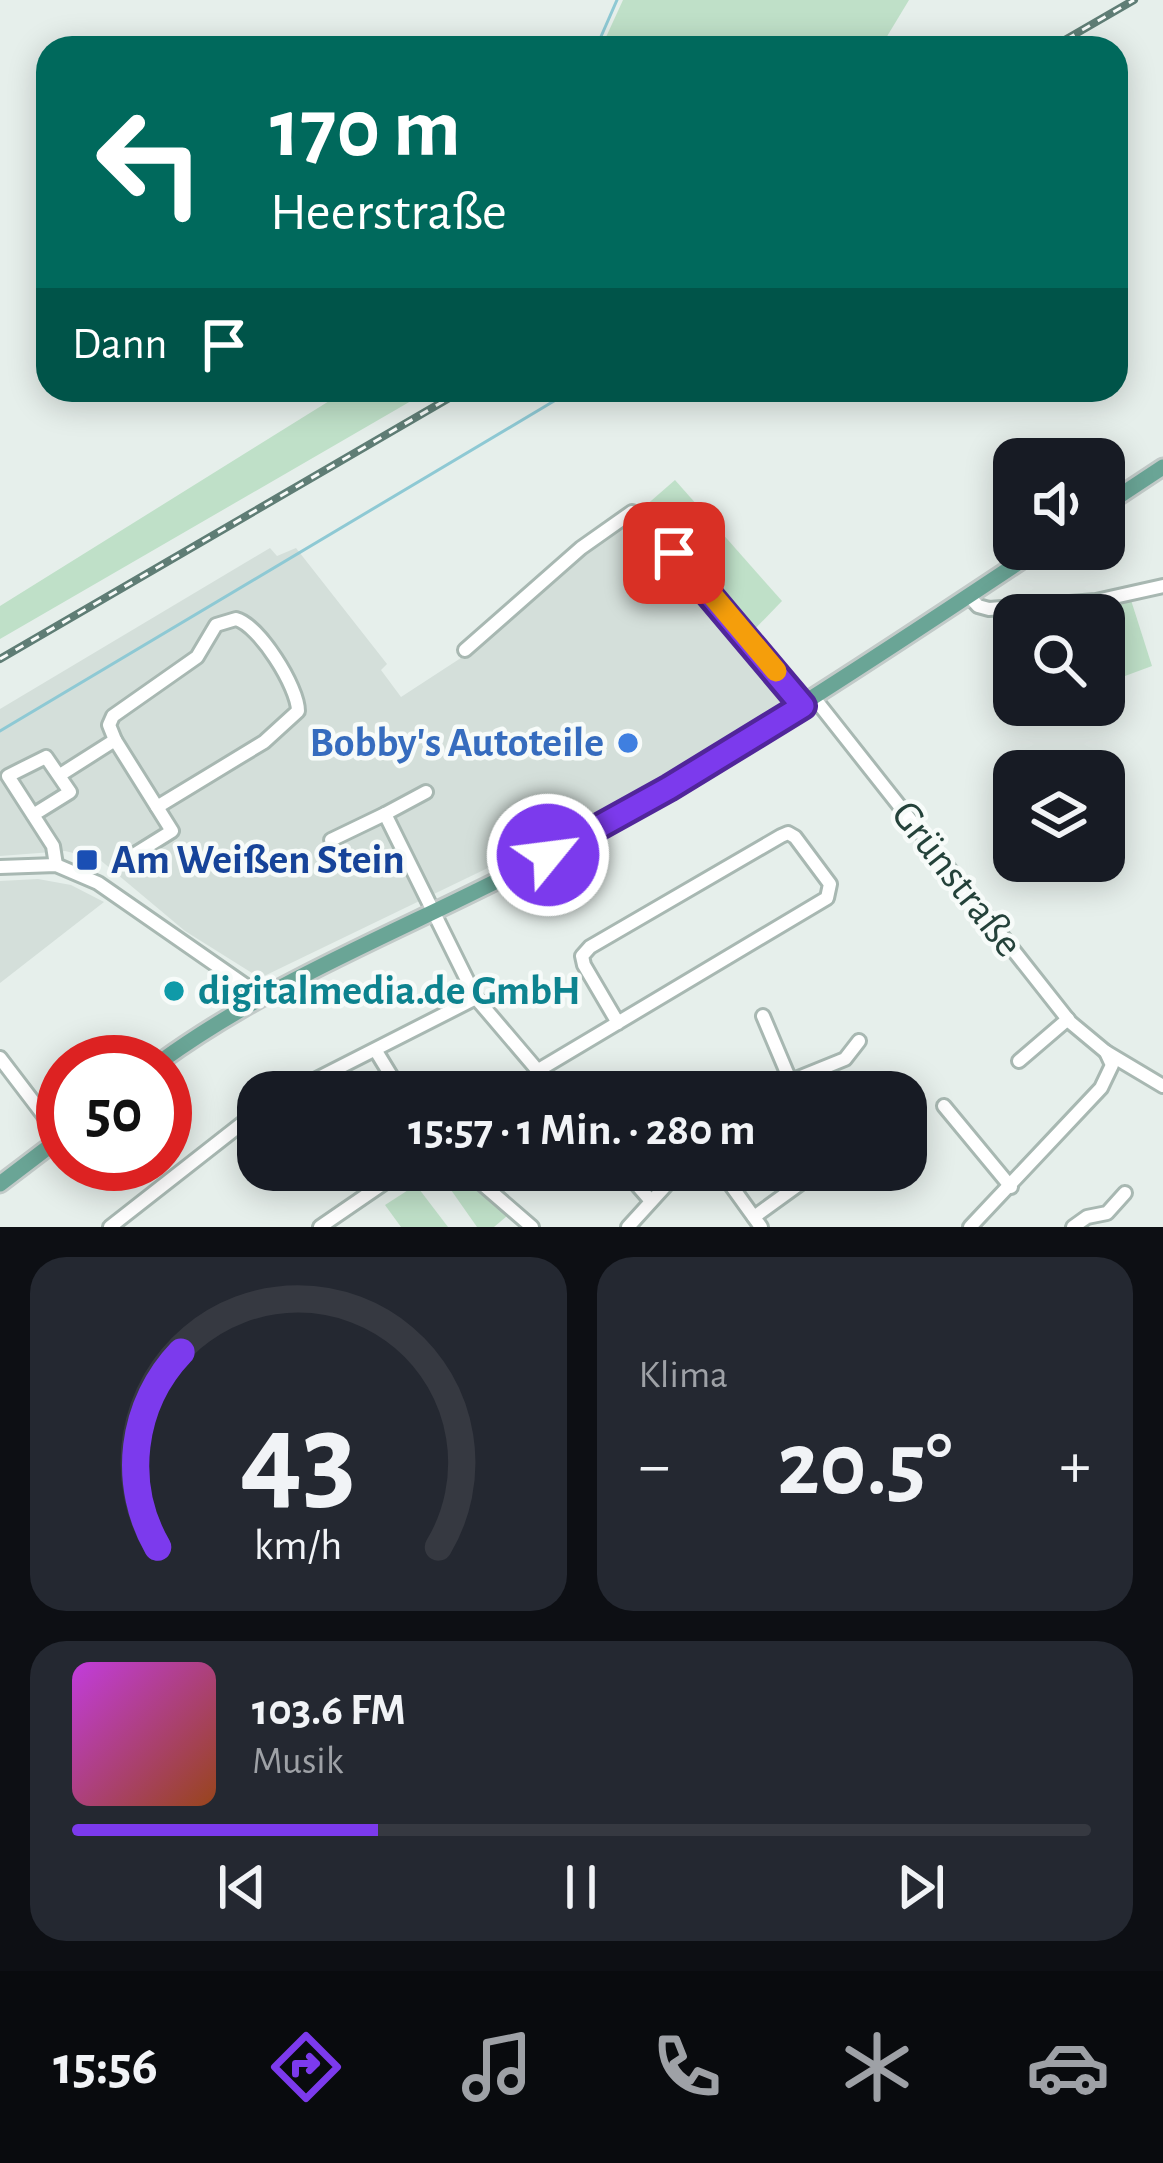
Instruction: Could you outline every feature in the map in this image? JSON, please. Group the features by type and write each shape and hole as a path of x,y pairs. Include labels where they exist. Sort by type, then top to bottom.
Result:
{"main road":[{"path":"1125,492 1163,467"},
{"path":"192,1042 262,997 548,855 669,788 1008,570"},
{"path":"0,1184 36,1157"}],"street":[{"name":"Grünstraße","path":"465,650 581,548 632,512 644,518 809,702 1068,1019 1108,1057 1163,1086"},
{"path":"969,596 989,609 1096,601 1163,586"},
{"path":"127,860 172,831 115,740 109,725 113,716 197,657 216,625 236,619 255,629 296,695 298,711 264,742 157,807"},
{"path":"60,775 115,740"},
{"path":"33,815 70,792 50,760 42,757 8,776 33,815 53,846 56,866"},
{"path":"331,840 426,792"},
{"path":"385,814 476,998 537,1071 617,1024 827,898 830,884 795,837 781,836 590,947 582,956 584,965 617,1024"},
{"path":"0,867 56,866 98,883 262,997"},
{"path":"335,1071 476,998"},
{"path":"763,1016 786,1071"},
{"path":"1019,1060 1068,1019"},
{"path":"814,1071 845,1059 860,1041"},
{"path":"376,1051 388,1071"},
{"path":"979,1224 1101,1088 1110,1072 1108,1057"},
{"path":"1,1062 36,1105"},
{"path":"944,1106 1011,1187"},
{"path":"110,1227 237,1127"},
{"path":"320,1227 372,1191"},
{"path":"490,1191 532,1227"},
{"path":"642,1191 651,1201"},
{"path":"628,1227 660,1191"},
{"path":"734,1191 757,1222 794,1191"},
{"path":"1073,1227 1087,1217 1107,1213 1125,1193"}],"shaded area":[{"path":"632,520 790,697 683,767 591,818 260,978 185,931 99,859 65,851 0,856 0,709 270,548 277,556 296,548 387,664 381,670 401,697 467,654 606,536"},
{"path":"38,879 71,885 104,902 0,983 0,881"}],"green space":[{"path":"623,0 909,0 887,36 606,36"},
{"path":"328,402 409,402 0,639 0,606"},
{"path":"675,480 782,601 751,633 644,507"},
{"path":"1130,597 1152,666 1125,676 1125,598"},
{"path":"407,1191 421,1191 448,1227 401,1227 385,1205"},
{"path":"452,1191 478,1191 507,1216 494,1227 477,1227"}],"waterway":[{"path":"601,36 617,0"},
{"path":"0,731 552,402"}],"railway":[{"path":"1072,36 1134,0"},
{"path":"0,659 442,402"}],"slow traffic":[{"path":"712,595 776,671"}],"place":[{"name":"Bobby's Autoteile","path":"628,743"},
{"name":"Am Weißen Stein","path":"87,860"},
{"name":"digitalmedia.de GmbH","path":"174,991"}],"route":[{"path":"548,855 803,706 674,553"}]}
